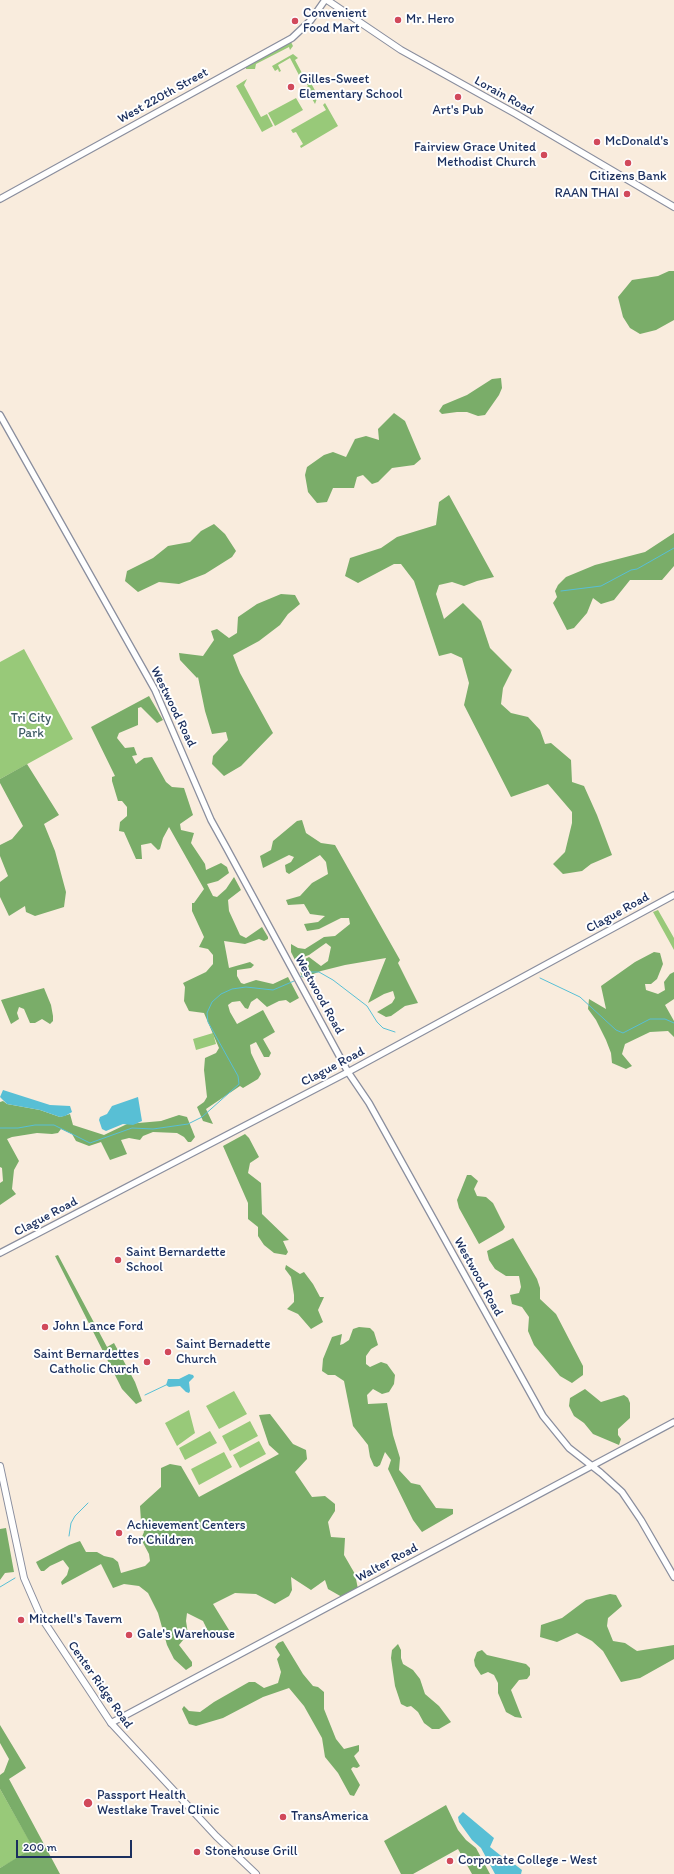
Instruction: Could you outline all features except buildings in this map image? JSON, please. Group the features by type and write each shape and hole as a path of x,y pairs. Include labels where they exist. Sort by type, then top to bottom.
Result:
{"main road":[{"name":"Lorain Road","path":"326,0 401,50 516,114 674,207"},
{"name":"Center Ridge Road","path":"0,1466 24,1578 30,1596 42,1619 111,1723 216,1836 256,1874"}],"street":[{"name":"West 220th Street","path":"0,199 292,38 311,20 326,0"},
{"name":"Westwood Road","path":"0,414 155,690 211,820 348,1072 369,1103 543,1416 569,1448 622,1492 633,1507 674,1577"},
{"name":"Clague Road","path":"0,1254 348,1072 674,895"},
{"name":"Walter Road","path":"111,1723 674,1422"}],"green space":[{"path":"291,42 293,46 290,50 289,47 256,64 255,69 246,69 246,66"},
{"path":"293,54 298,58 295,60 303,75 306,74 318,96 315,104 306,88 308,86 303,78 301,79 290,58 278,65 281,71 279,72 278,69 275,71 272,66"},
{"path":"247,79 244,85 261,117 267,114 273,126 262,132 236,86"},
{"path":"296,98 303,110 275,126 268,113"},
{"path":"325,103 338,126 301,148 300,146 303,144 296,132 293,133 291,130 326,110 323,105"},
{"path":"669,271 674,271 674,320 656,330 640,334 630,328 623,317 618,297 632,280 658,276"},
{"path":"501,378 502,388 499,395 485,415 478,416 467,412 442,414 439,411 443,405 467,395 492,379"},
{"path":"394,413 405,421 421,459 414,465 392,468 378,482 372,484 363,475 357,477 354,488 333,488 327,502 317,503 308,492 305,475 307,467 324,455 333,452 346,457 355,439 366,436 379,440 378,429"},
{"path":"449,495 494,577 464,586 452,582 439,585 436,594 444,619 463,603 481,621 490,648 512,670 503,688 501,704 511,713 528,717 540,730 545,744 551,743 571,760 572,782 584,786 612,855 591,864 582,871 563,874 553,864 565,852 572,823 572,812 548,784 511,797 464,705 469,683 462,658 451,653 439,656 414,581 401,564 394,564 358,583 345,576 350,558 381,548 397,537 436,525 439,502"},
{"path":"214,524 225,534 236,551 232,557 205,574 179,584 159,582 138,592 125,581 127,571 153,558 168,546 190,542 201,531"},
{"path":"674,533 674,566 662,580 630,580 614,600 601,604 593,598 587,613 574,628 567,630 553,603 557,597 555,591 558,585 566,577 595,565 645,552"},
{"path":"281,594 295,595 300,604 288,614 280,625 259,641 233,655 240,673 273,733 241,766 224,776 212,764 213,756 228,740 226,732 212,734 205,711 198,677 197,678 180,660 179,653 203,656 214,640 211,631 217,629 229,638 237,633 238,617 257,604"},
{"name":"Tri City Park","path":"24,649 73,739 0,779 0,662"},
{"path":"149,696 163,720 157,723 141,707 138,708 138,725 119,733 117,738 125,748 134,747 137,755 132,756 136,764 144,758 152,757 166,782 172,787 184,788 193,815 180,824 181,830 194,833 191,843 205,864 206,870 221,863 227,867 229,873 218,881 207,884 213,896 217,897 226,889 234,877 241,890 228,900 229,911 240,935 246,938 262,927 268,937 268,939 264,941 259,939 245,944 224,941 229,968 250,962 254,965 251,968 237,970 237,976 241,983 244,984 256,980 273,984 288,977 299,998 290,1003 286,1000 279,1001 267,1007 257,998 251,1002 248,1009 245,1008 240,1001 232,1002 228,1005 237,1024 263,1010 275,1032 263,1039 271,1053 269,1057 264,1057 256,1042 250,1045 251,1053 261,1074 258,1079 243,1088 240,1086 206,1109 213,1124 203,1121 197,1107 204,1102 207,1097 204,1070 205,1058 216,1053 219,1048 204,1013 189,1011 184,1001 185,987 183,983 206,972 213,964 213,955 208,949 199,947 204,937 192,911 192,903 194,903 204,889 169,827 163,838 160,849 158,850 151,843 141,845 142,859 136,859 124,832 119,831 120,822 127,816 127,807 122,801 118,801 112,781 112,777 115,776 91,727"},
{"path":"27,764 59,815 44,824 55,851 66,892 64,907 35,916 26,912 25,906 9,916 0,897 0,882 8,876 0,856 0,845 12,839 23,826 0,783 0,779"},
{"path":"302,820 306,833 321,843 335,845 400,960 398,963 418,1003 405,1006 391,1016 386,1017 377,1012 392,1003 395,998 393,991 368,1003 386,958 345,965 321,971 303,978 300,972 305,959 309,957 321,966 328,961 331,947 326,943 309,955 295,960 291,952 291,944 298,948 305,949 324,937 335,936 350,924 349,918 341,918 319,929 307,931 304,924 318,922 325,916 310,914 304,904 288,905 286,900 300,896 312,883 328,874 326,862 320,855 289,874 286,872 285,865 291,862 294,857 289,855 263,868 260,856 271,850 273,841 297,821"},
{"path":"658,910 674,938 674,950 653,912"},
{"path":"654,952 660,953 663,964 657,979 651,984 645,984 646,990 658,994 665,990 664,982 670,974 674,972 674,999 665,1005 674,1021 674,1037 668,1031 650,1032 625,1044 622,1054 632,1066 626,1069 612,1063 611,1053 606,1040 596,1020 588,1009 589,999 606,1009 601,986 635,962"},
{"path":"44,988 51,1005 53,1021 50,1024 42,1019 35,1023 30,1023 24,1009 19,1007 17,1013 19,1019 11,1024 1,1000"},
{"path":"213,1033 216,1044 196,1050 193,1039"},
{"path":"3,1101 7,1104 40,1110 60,1117 70,1114 73,1125 104,1135 127,1124 161,1121 179,1115 187,1117 195,1137 191,1142 188,1142 184,1137 177,1133 153,1132 143,1136 140,1140 129,1138 121,1140 127,1154 110,1160 101,1142 89,1146 76,1141 72,1134 61,1129 58,1133 52,1134 37,1133 12,1137 7,1139 19,1161 14,1170 12,1189 16,1194 0,1205 0,1183 3,1181 2,1168 0,1167 0,1102"},
{"path":"245,1134 249,1138 259,1157 250,1163 248,1173 261,1183 262,1214 289,1240 283,1241 288,1252 286,1255 274,1253 264,1245 258,1236 258,1227 248,1219 248,1203 223,1146"},
{"path":"467,1175 471,1175 478,1181 474,1189 477,1196 486,1197 493,1203 505,1227 503,1230 479,1244 459,1208 457,1200"},
{"path":"513,1238 537,1279 540,1288 540,1299 556,1314 583,1366 583,1375 572,1383 560,1376 534,1345 528,1331 529,1317 522,1307 512,1304 510,1295 519,1293 521,1287 519,1276 506,1276 495,1269 489,1260 487,1251"},
{"path":"58,1255 107,1347 114,1343 135,1382 142,1401 136,1404 122,1389 55,1256"},
{"path":"286,1265 300,1274 304,1272 320,1297 324,1297 318,1310 323,1322 311,1329 298,1314 287,1309 294,1302 294,1295 291,1277 285,1269"},
{"path":"359,1327 370,1328 374,1332 378,1345 371,1349 366,1356 366,1364 370,1367 381,1362 387,1364 395,1375 394,1384 389,1392 382,1394 373,1389 367,1395 368,1404 387,1403 393,1435 400,1458 399,1470 411,1483 420,1485 436,1508 453,1509 453,1514 422,1532 413,1520 388,1469 391,1460 385,1452 380,1465 377,1467 374,1466 370,1457 368,1445 353,1426 344,1381 335,1375 328,1375 322,1371 323,1359 332,1337 342,1334 340,1345 343,1344 349,1340 353,1329"},
{"path":"585,1389 601,1402 624,1395 628,1398 630,1403 630,1418 618,1429 618,1435 621,1439 619,1445 593,1434 584,1423 574,1416 569,1406 570,1398"},
{"path":"234,1391 247,1414 219,1429 206,1406"},
{"path":"189,1410 195,1433 177,1446 165,1423"},
{"path":"270,1414 293,1444 306,1450 307,1459 295,1472 312,1497 325,1496 335,1504 335,1511 328,1522 331,1537 345,1538 344,1555 355,1574 358,1589 342,1597 328,1589 325,1580 311,1590 291,1577 292,1590 289,1596 275,1604 256,1594 235,1593 213,1604 229,1630 217,1637 209,1633 203,1621 187,1613 186,1621 188,1634 179,1645 192,1662 192,1666 186,1670 174,1659 167,1645 158,1613 148,1593 139,1586 124,1584 113,1588 101,1564 62,1585 61,1582 67,1575 69,1568 63,1560 50,1566 44,1571 41,1571 36,1562 80,1541 86,1552 97,1552 104,1556 113,1558 118,1562 121,1573 145,1566 150,1561 149,1554 141,1539 144,1532 141,1521 140,1506 161,1487 161,1468 170,1464 181,1466 199,1497 279,1454 269,1445 259,1415"},
{"path":"250,1421 258,1436 230,1451 222,1436"},
{"path":"210,1431 217,1443 185,1460 179,1448"},
{"path":"259,1441 266,1454 240,1468 233,1455"},
{"path":"224,1452 232,1467 199,1485 191,1469"},
{"path":"6,1528 14,1572 5,1573 0,1580 0,1529"},
{"path":"610,1594 616,1595 622,1606 608,1618 607,1626 613,1641 625,1643 637,1651 674,1645 674,1659 640,1678 621,1682 603,1651 592,1641 577,1633 557,1642 540,1637 541,1625 562,1618 586,1600"},
{"path":"283,1641 303,1674 313,1686 318,1687 324,1692 324,1709 336,1739 344,1749 359,1745 359,1751 354,1756 360,1766 357,1768 353,1767 351,1769 360,1785 354,1796 350,1795 338,1773 325,1757 322,1738 304,1706 289,1688 263,1697 223,1718 196,1726 189,1724 182,1709 184,1706 189,1711 200,1712 214,1702 249,1682 255,1682 264,1688 278,1683 281,1672 277,1659 280,1655 275,1647 278,1643"},
{"path":"398,1644 401,1650 403,1664 413,1670 420,1679 425,1694 439,1706 451,1722 439,1729 432,1729 424,1723 418,1712 411,1706 407,1707 401,1704 395,1686 391,1658 392,1650"},
{"path":"482,1650 487,1655 526,1664 530,1668 530,1675 527,1679 519,1680 511,1690 522,1718 515,1717 506,1712 498,1693 498,1683 494,1675 488,1672 481,1675 475,1666 474,1660 477,1652"},
{"path":"0,1725 26,1768 9,1779 60,1874 0,1874 0,1868 33,1848 0,1789 0,1775 4,1772 9,1759 0,1743"},
{"path":"0,1789 34,1849 0,1868"},
{"path":"446,1805 458,1830 466,1840 476,1848 490,1874 472,1874 458,1849 413,1874 401,1874 384,1841"}],"water":[{"path":"3,1090 50,1105 70,1106 72,1112 60,1117 40,1110 7,1104 0,1097"},
{"path":"138,1097 142,1121 133,1125 123,1124 106,1131 102,1129 99,1120 100,1117 107,1114 112,1106"},
{"path":"189,1374 193,1375 194,1377 189,1382 189,1393 180,1386 169,1387 166,1385 168,1379 179,1379"},
{"path":"463,1812 494,1838 490,1847 510,1863 513,1863 522,1870 521,1874 495,1874 481,1848 472,1840 459,1822 458,1817"}],"waterway":[{"path":"561,591 601,586 631,570 637,569 674,548"},
{"path":"300,977 310,972 319,972 333,980 367,1006 377,1022 383,1028 395,1032"},
{"path":"540,978 580,997 616,1030 623,1033 650,1019 665,1019 674,1023"},
{"path":"0,1128 54,1125 90,1143 132,1128 153,1129 188,1124 202,1117 239,1084 238,1076 208,1022 207,1013 212,1002 221,994 232,989 246,987 273,990 294,981"},
{"path":"145,1395 166,1385"},
{"path":"69,1536 71,1523 75,1516 88,1503"},
{"path":"0,1587 15,1578"}],"place":[{"name":"Mr. Hero","path":"398,20"},
{"name":"Convenient Food Mart","path":"295,21"},
{"name":"Gilles-Sweet Elementary School","path":"291,87"},
{"name":"Art's Pub","path":"458,97"},
{"name":"McDonald's","path":"597,142"},
{"name":"Fairview Grace United Methodist Church","path":"544,155"},
{"name":"Citizens Bank","path":"628,163"},
{"name":"RAAN THAI","path":"627,194"},
{"name":"Saint Bernardette School","path":"118,1260"},
{"name":"John Lance Ford","path":"45,1327"},
{"name":"Saint Bernadette Church","path":"168,1352"},
{"name":"Saint Bernardettes Catholic Church","path":"147,1362"},
{"name":"Achievement Centers for Children","path":"119,1533"},
{"name":"Mitchell's Tavern","path":"21,1620"},
{"name":"Gale's Warehouse","path":"129,1635"},
{"name":"Passport Health Westlake Travel Clinic","path":"88,1803"},
{"name":"TransAmerica","path":"283,1817"},
{"name":"Stonehouse Grill","path":"197,1852"},
{"name":"Corporate College - West","path":"450,1861"}]}
